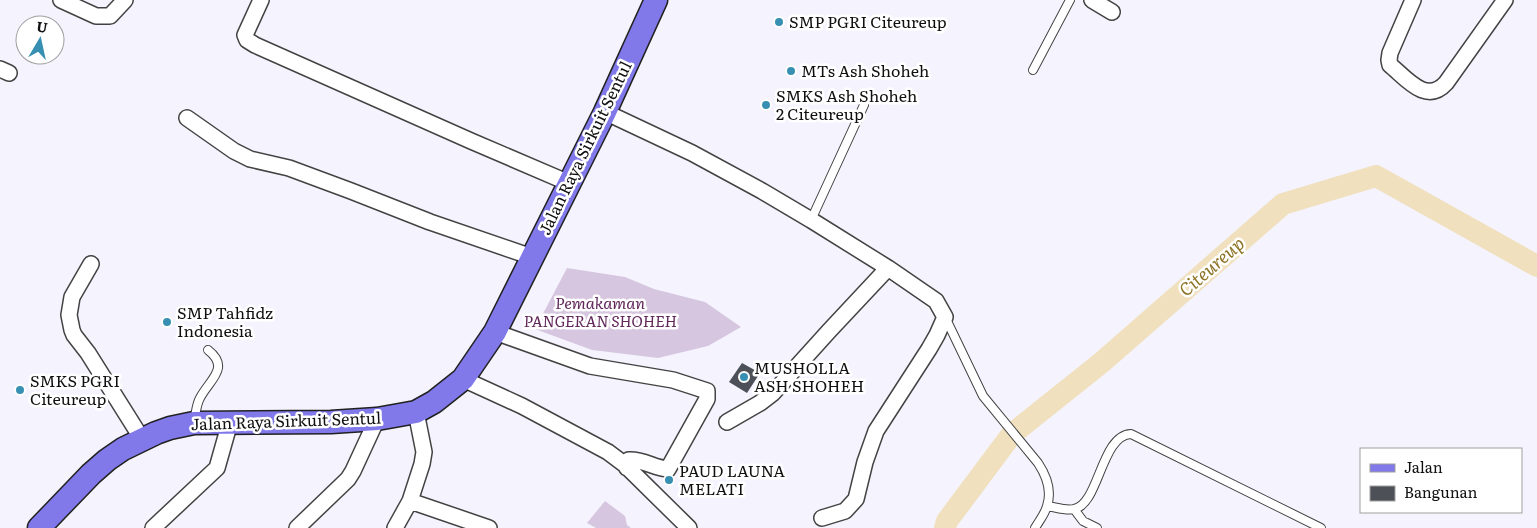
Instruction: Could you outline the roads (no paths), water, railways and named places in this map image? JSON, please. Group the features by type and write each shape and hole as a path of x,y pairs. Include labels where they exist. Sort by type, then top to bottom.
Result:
{"main road":[{"name":"Jalan Raya Sirkuit Sentul","path":"39,528 106,460 142,439 170,428 194,423 331,422 377,419 416,412 434,402 463,378 495,332 605,112 656,0"}],"street":[{"path":"61,0 96,16 110,16 124,0"},
{"path":"261,0 245,35 247,40 255,45 569,183"},
{"path":"1092,0 1112,12"},
{"path":"1413,0 1390,53 1390,65 1417,87 1424,91 1434,92 1440,90 1446,83 1505,0"},
{"path":"605,112 692,153 762,191 888,268 936,302 945,317 933,342 876,431 865,462 856,499 845,511 822,518"},
{"path":"187,118 234,151 250,159 289,168 430,222 532,257"},
{"path":"91,264 72,297 69,315 72,330 142,439"},
{"path":"727,422 760,403 773,393 888,268"},
{"path":"495,332 590,366 673,380 706,391 707,399 668,469 637,459 629,460 627,468"},
{"path":"463,378 522,406 608,452 689,528"},
{"path":"396,528 410,500 422,464 424,452 416,412"},
{"path":"297,528 348,479 377,419"},
{"path":"153,528 217,468 230,422"},
{"path":"410,500 489,528"}],"lane":[{"path":"1033,70 1070,0"},
{"path":"810,220 864,105"},
{"path":"945,317 983,396 1038,463 1047,480 1047,506 1035,528"},
{"path":"194,423 198,400 218,370 218,360 208,350"},
{"path":"1047,506 1074,509 1085,503 1116,442 1125,434 1131,434 1321,528"},
{"path":"1074,509 1083,521 1097,528"}],"waterway":[{"name":"Citeureup","path":"945,528 947,521 1012,434 1101,363 1283,204 1376,176 1537,266"}],"place":[{"name":"SMP PGRI Citeureup","path":"779,22"},
{"name":"MTs Ash Shoheh","path":"791,71"},
{"name":"SMKS Ash Shoheh 2 Citeureup","path":"766,105"},
{"name":"SMP Tahfidz Indonesia","path":"167,322"},
{"name":"MUSHOLLA ASH SHOHEH","path":"744,377"},
{"name":"SMKS PGRI Citeureup","path":"20,390"},
{"name":"PAUD LAUNA MELATI","path":"669,480"}],"park label":[{"name":"Pemakaman PANGERAN SHOHEH","path":"600,312"}]}
